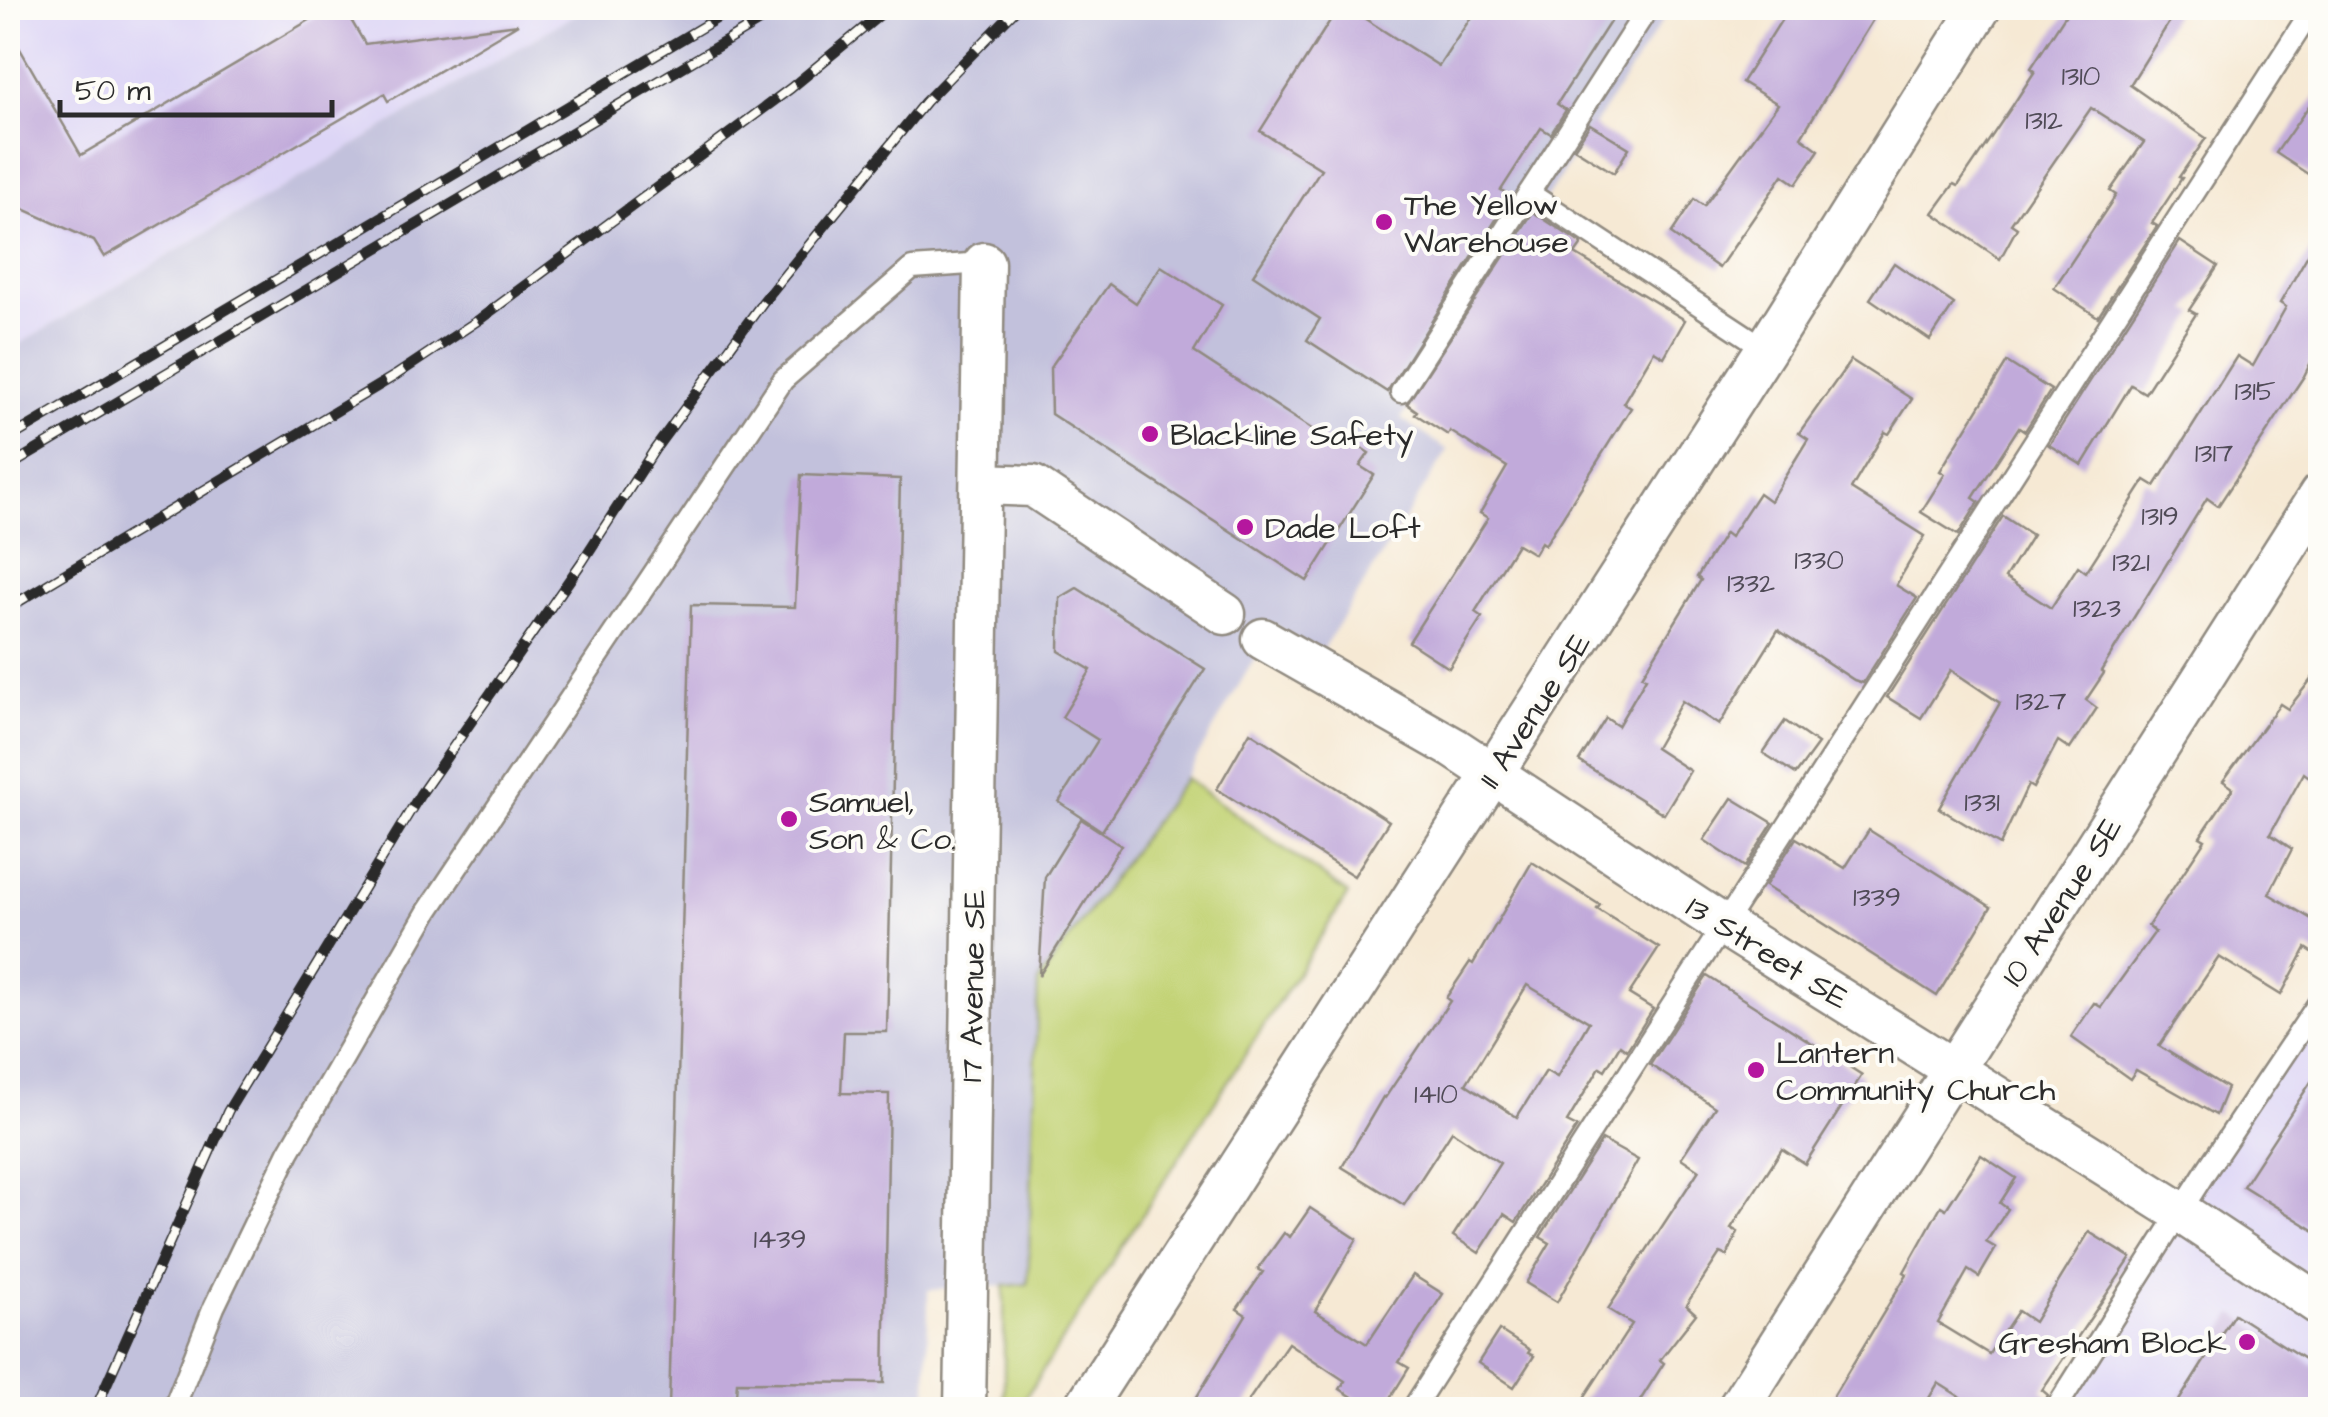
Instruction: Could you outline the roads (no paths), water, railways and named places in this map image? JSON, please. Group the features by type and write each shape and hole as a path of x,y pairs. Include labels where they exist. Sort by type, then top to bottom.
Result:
{"street":[{"name":"11 Avenue SE","path":"1083,1410 1766,349 1980,8"},
{"name":"17 Avenue SE","path":"964,1410 984,263"},
{"path":"981,484 1032,486 1226,614"},
{"name":"10 Avenue SE","path":"1737,1410 2320,494"},
{"name":"13 Street SE","path":"1263,638 1494,773 2320,1305"}],"lane":[{"path":"1401,392 1648,8"},
{"path":"1412,1410 2313,8"},
{"path":"1529,192 1766,349"},
{"path":"173,1410 214,1307 289,1152 428,912 783,380 912,268 984,263"},
{"path":"2055,1410 2320,1001"}],"railway":[{"path":"8,439 734,8"},
{"path":"8,467 782,8"},
{"path":"8,608 396,375 480,319 791,88 888,8"},
{"path":"95,1410 228,1111 420,795 582,562 655,449 763,302 925,102 1017,8"}],"place":[{"name":"The Yellow Warehouse","path":"1384,222"},
{"name":"Blackline Safety","path":"1150,434"},
{"name":"Dade Loft","path":"1245,527"},
{"name":"Samuel, Son & Co.","path":"789,819"},
{"name":"Lantern Community Church","path":"1756,1070"},
{"name":"Gresham Block","path":"2247,1342"}]}
